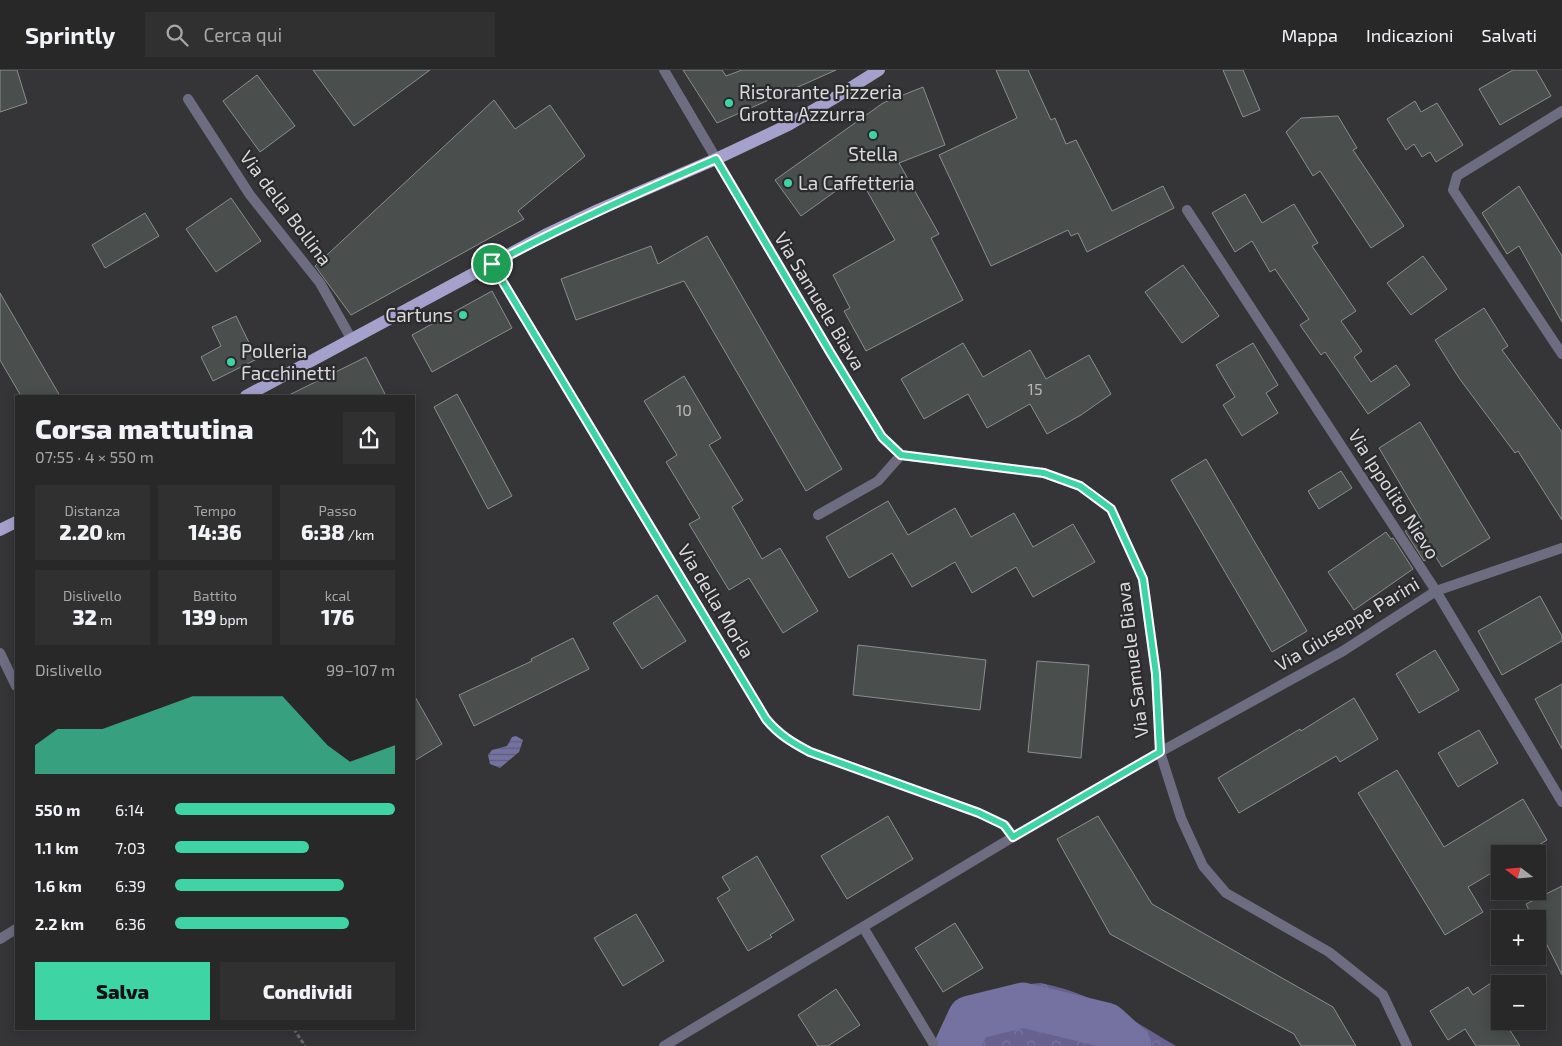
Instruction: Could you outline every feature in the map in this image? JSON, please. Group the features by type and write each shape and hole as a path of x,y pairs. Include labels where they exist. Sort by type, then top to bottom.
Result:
{"main road":[{"path":"248,395 589,214 716,159 788,125 836,98 879,70"},
{"path":"0,530 15,522"}],"street":[{"name":"Via Samuele Biava","path":"664,70 882,437 901,455 1044,473 1080,486 1111,509 1143,579 1156,674 1160,752 1181,818 1203,866 1226,893 1329,952 1383,994 1407,1046"},
{"name":"Via della Bollina","path":"188,99 250,195 320,284 352,340"},
{"path":"1562,111 1456,176 1453,190 1562,354"},
{"name":"Via Ippolito Nievo","path":"1187,210 1436,591 1562,802"},
{"name":"Via della Morla","path":"492,264 766,719 777,732 810,752 979,813 1004,825 1013,837"},
{"path":"818,516 878,481 901,455"},
{"name":"Via Giuseppe Parini","path":"1160,752 1343,651 1436,591 1562,548"},
{"path":"0,653 15,684"},
{"path":"664,1046 1013,837 1160,752"},
{"path":"863,927 932,1043"},
{"path":"0,939 15,930"}],"path":[{"path":"295,1030 305,1046"}],"green space":[{"path":"1041,983 1095,1001 1127,1017 1176,1046 952,1046 954,1036 965,1018 982,1003 1010,988"}],"shaded area":[{"path":"516,736 523,740 519,752 500,768 490,764 488,755 492,750 507,746 512,737"}],"building":[{"path":"0,70 17,70 27,103 0,112"},
{"path":"313,70 430,70 354,126"},
{"path":"683,70 722,70 726,76 742,70 836,70 717,123"},
{"path":"996,70 1028,70 1051,120 1055,118 1066,144 1076,140 1112,211 1163,186 1174,208 1087,252 1078,233 1071,236 1068,230 991,266 939,155 1017,118"},
{"path":"1223,70 1243,70 1260,110 1243,117"},
{"path":"1513,70 1536,70 1551,96 1500,125 1479,89"},
{"path":"257,75 295,126 260,152 223,101"},
{"path":"923,87 945,145 899,163 939,234 931,238 963,300 866,351 844,311 850,308 833,275 895,240 858,175 801,216 775,180 883,103"},
{"path":"494,100 515,129 550,105 585,156 518,211 524,219 351,315 315,266"},
{"path":"1415,101 1421,112 1437,103 1463,145 1436,162 1430,152 1422,157 1414,144 1406,150 1387,119"},
{"path":"1338,116 1357,148 1353,150 1404,226 1371,248 1320,171 1313,176 1286,132 1301,118"},
{"path":"1519,186 1562,256 1562,322 1519,246 1507,254 1482,213"},
{"path":"1245,194 1262,223 1294,204 1318,243 1312,246 1356,311 1341,321 1362,351 1354,357 1371,382 1396,365 1410,385 1368,414 1325,352 1321,355 1300,325 1309,319 1275,269 1270,272 1252,241 1235,252 1212,213"},
{"path":"231,198 261,241 216,272 186,229"},
{"path":"145,213 159,236 105,268 92,245"},
{"path":"707,236 842,469 806,491 684,281 576,320 561,279 651,246 658,264"},
{"path":"1423,256 1447,289 1411,315 1387,283"},
{"path":"1183,265 1219,316 1182,343 1145,292"},
{"path":"492,291 512,328 432,372 412,335"},
{"path":"0,293 59,395 20,395 0,360"},
{"path":"1484,308 1508,346 1502,350 1562,432 1562,520 1518,451 1515,453 1459,378 1435,340"},
{"path":"236,316 257,359 213,381 201,357 221,346 212,327"},
{"path":"963,343 983,377 1030,350 1046,379 1089,355 1111,394 1081,415 1047,434 1030,404 987,428 968,394 924,419 901,379"},
{"path":"1253,343 1278,385 1266,393 1278,413 1242,436 1223,405 1235,397 1216,365"},
{"path":"366,357 385,395 289,395"},
{"path":"684,376 721,438 709,445 743,500 732,507 762,559 780,548 818,611 783,633 749,578 729,590 689,524 700,518 666,462 677,455 644,401"},
{"path":"457,394 512,496 488,509 434,407"},
{"path":"1420,422 1490,538 1442,567 1434,554 1424,561 1405,531 1422,521 1379,448"},
{"path":"1206,459 1307,631 1272,652 1171,480"},
{"path":"1341,471 1352,488 1319,509 1308,491"},
{"path":"888,501 908,535 955,508 971,537 1014,513 1033,547 1073,524 1095,562 1033,597 1016,567 972,593 955,562 912,587 892,553 849,578 826,537"},
{"path":"1386,532 1391,539 1393,538 1413,569 1354,610 1328,572"},
{"path":"657,595 686,641 642,669 613,623"},
{"path":"1540,596 1562,636 1562,641 1502,675 1478,631"},
{"path":"573,638 589,669 474,726 459,695 532,661 531,659"},
{"path":"858,645 986,660 980,710 853,695"},
{"path":"1435,650 1459,690 1419,713 1396,674"},
{"path":"1037,661 1089,665 1081,758 1028,752"},
{"path":"1562,684 1562,749 1535,699"},
{"path":"415,697 442,744 415,760"},
{"path":"1354,698 1378,739 1340,762 1336,756 1239,813 1218,778 1300,729 1301,731"},
{"path":"1479,730 1498,763 1458,787 1438,753"},
{"path":"1397,770 1444,847 1523,799 1547,840 1539,845 1491,845 1491,873 1468,887 1483,912 1445,935 1358,793"},
{"path":"888,816 913,859 847,899 821,856"},
{"path":"1098,816 1152,904 1333,1007 1356,1046 1301,1046 1294,1034 1110,934 1057,839"},
{"path":"757,856 794,920 770,935 772,937 748,951 717,898 730,890 722,877"},
{"path":"1562,886 1562,975 1546,943 1546,910 1529,910 1526,904 1534,900 1546,900 1546,894"},
{"path":"636,914 664,961 623,986 594,938"},
{"path":"955,923 983,968 943,992 915,948"},
{"path":"1491,983 1491,1030 1510,1030 1520,1046 1476,1046 1465,1029 1448,1040 1430,1011 1468,987 1473,995"},
{"path":"836,989 860,1025 828,1046 818,1046 798,1015"}],"waterway":[{"path":"957,1046 970,1018 1023,1005 1106,1025 1129,1046"}],"place":[{"name":"Ristorante Pizzeria Grotta Azzurra","path":"729,103"},
{"name":"Stella","path":"873,135"},
{"name":"La Caffetteria","path":"788,183"},
{"name":"Cartuns","path":"463,315"},
{"name":"Polleria Facchinetti","path":"231,362"}],"route":[{"path":"716,159 882,437 901,455 1044,473 1080,486 1111,509 1143,579 1156,674 1160,752 1013,837 1004,825 979,813 810,752 777,732 766,719 492,264 598,210 716,159"}]}
